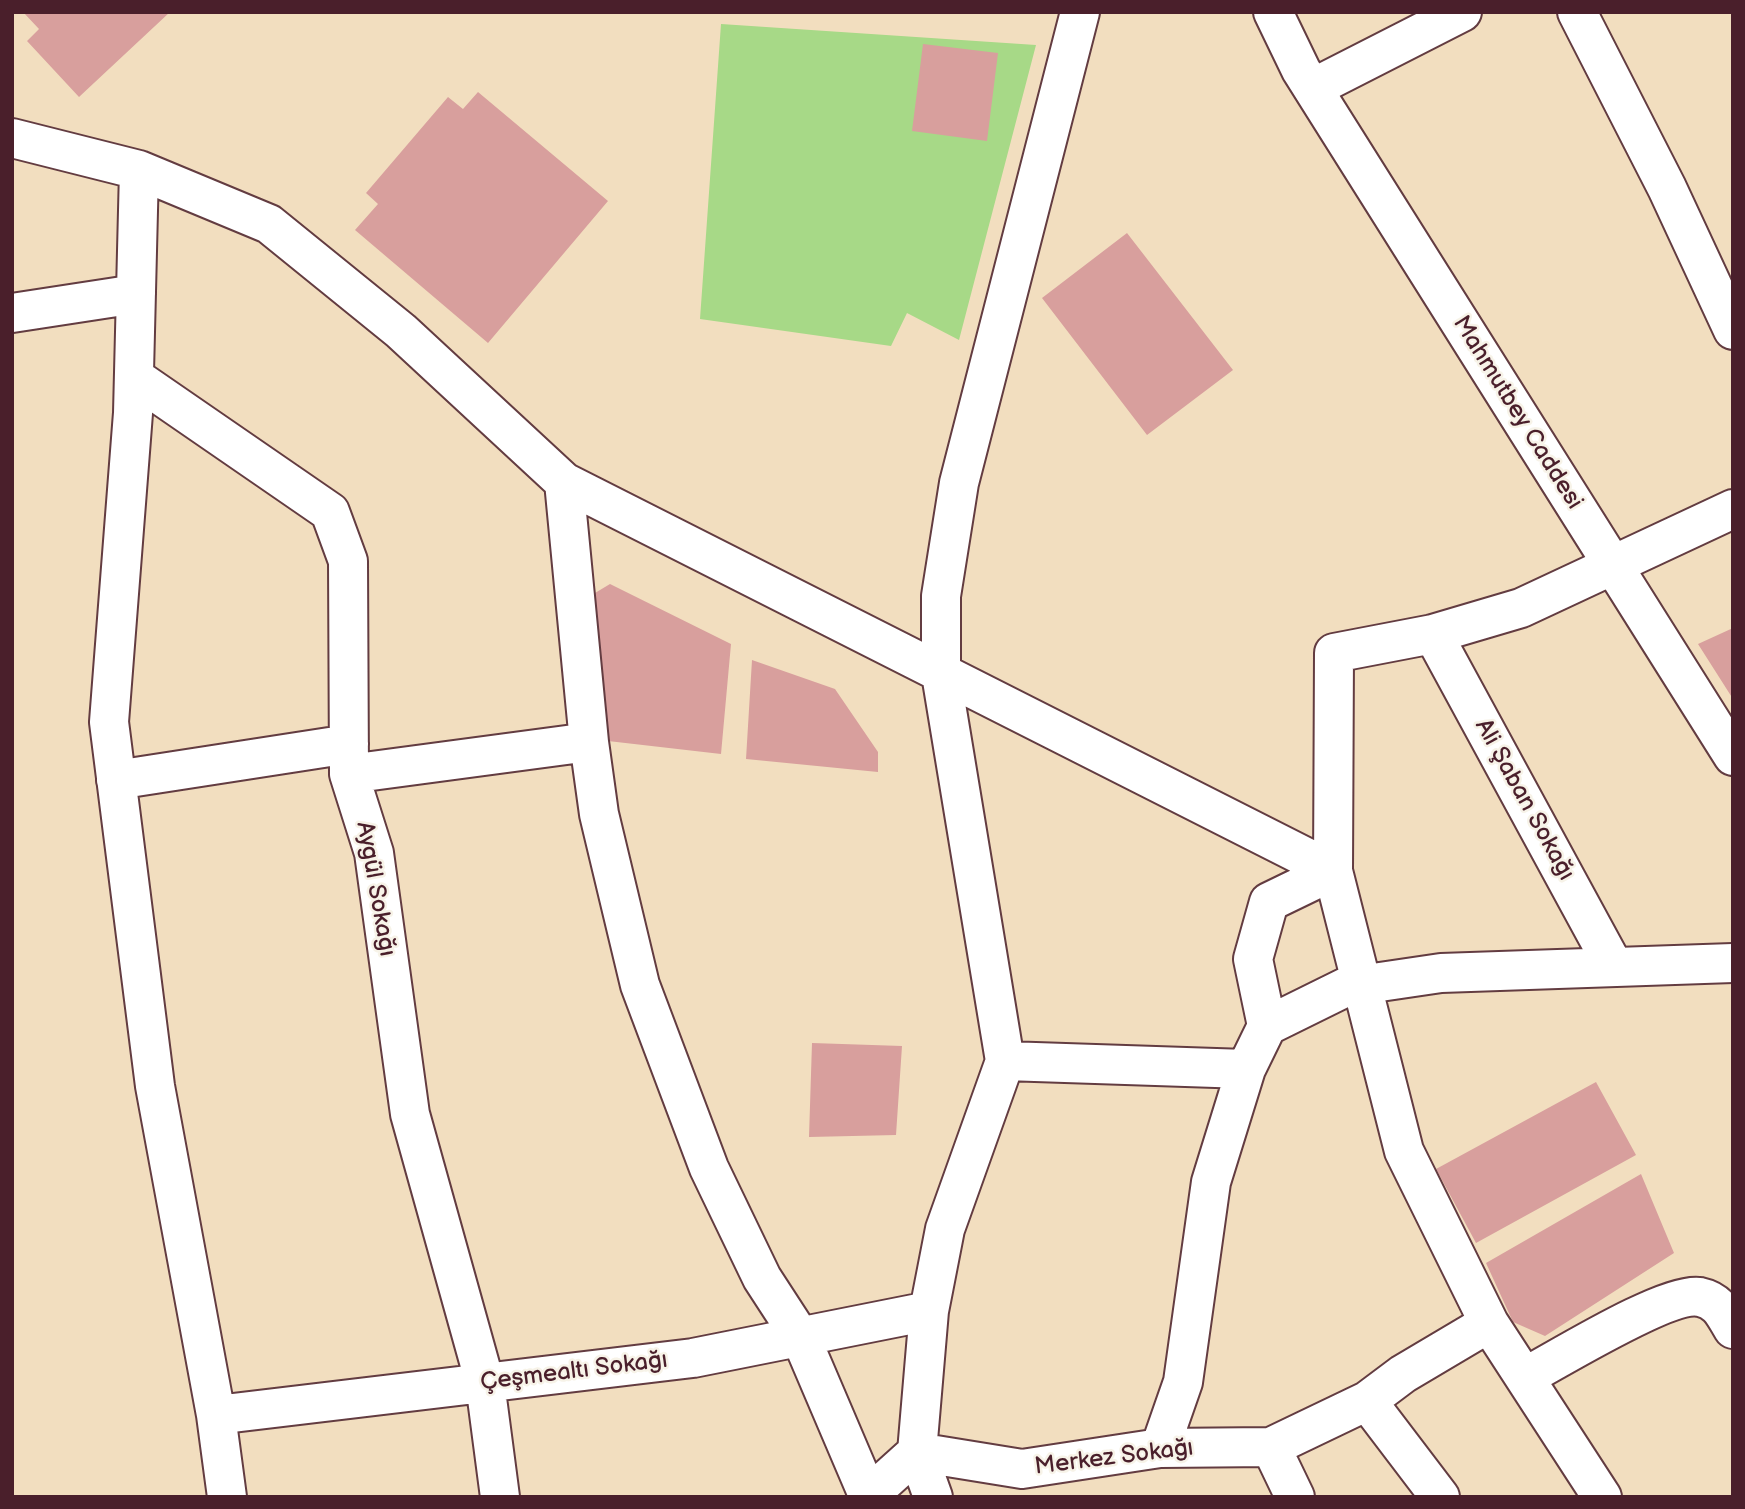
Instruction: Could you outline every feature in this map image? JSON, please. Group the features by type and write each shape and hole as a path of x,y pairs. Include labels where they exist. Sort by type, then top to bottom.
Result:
{"street":[{"path":"933,1497 917,1452 929,1311 944,1229 1005,1061 941,674 941,596 959,482 1080,12"},
{"name":"Mahmutbey Caddesi","path":"1245,12 1260,36 1307,79"},
{"name":"Mahmutbey Caddesi","path":"1273,12 1307,79 1733,756"},
{"path":"1307,79 1462,12"},
{"path":"1577,12 1667,188 1733,330"},
{"path":"15,134 139,170 269,224 401,331 564,482 1333,871"},
{"path":"139,170 134,377 109,722 155,1086 216,1415 227,1497"},
{"path":"12,313 136,294"},
{"name":"Aygül Sokağı","path":"134,377 330,512 348,561 349,759 374,853 410,1114 485,1383 499,1497"},
{"path":"564,482 589,742 599,814 640,985 709,1167 762,1278 801,1338 868,1496 917,1452"},
{"path":"1602,1497 1489,1323 1404,1151 1333,871 1334,653 1433,634 1521,608 1733,509"},
{"name":"Ali Şaban Sokağı","path":"1433,634 1614,967"},
{"path":"116,780 349,759 589,742"},
{"path":"1160,1448 1183,1381 1211,1182 1246,1069 1266,1026 1253,959 1269,902 1333,871"},
{"path":"1266,1026 1346,987 1441,973 1733,963"},
{"path":"1005,1061 1246,1069"},
{"path":"1525,1377 1668,1301 1698,1297 1719,1305 1733,1329"},
{"name":"Çeşmealtı Sokağı","path":"216,1415 694,1358 929,1311"},
{"name":"Merkez Sokağı","path":"917,1452 1024,1483 1160,1448 1271,1447 1367,1401 1403,1374 1489,1323"},
{"path":"1367,1401 1440,1497"},
{"path":"1271,1447 1295,1497"}],"green space":[{"path":"721,24 1036,45 959,340 907,313 891,346 700,319"}],"building":[{"path":"23,12 170,12 79,97 27,41 39,29"},
{"path":"923,44 998,53 987,141 912,131"},
{"path":"478,92 608,201 488,343 355,230 378,204 366,193 448,97 463,109"},
{"path":"1127,233 1233,370 1147,435 1042,298"},
{"path":"610,584 731,644 721,754 608,741 595,593"},
{"path":"1733,628 1733,699 1698,644"},
{"path":"752,660 835,689 878,752 878,772 746,759"},
{"path":"812,1043 902,1046 896,1135 809,1137"},
{"path":"1596,1082 1636,1155 1476,1243 1436,1169"},
{"path":"1641,1174 1674,1253 1545,1336 1513,1322 1486,1263"}]}
